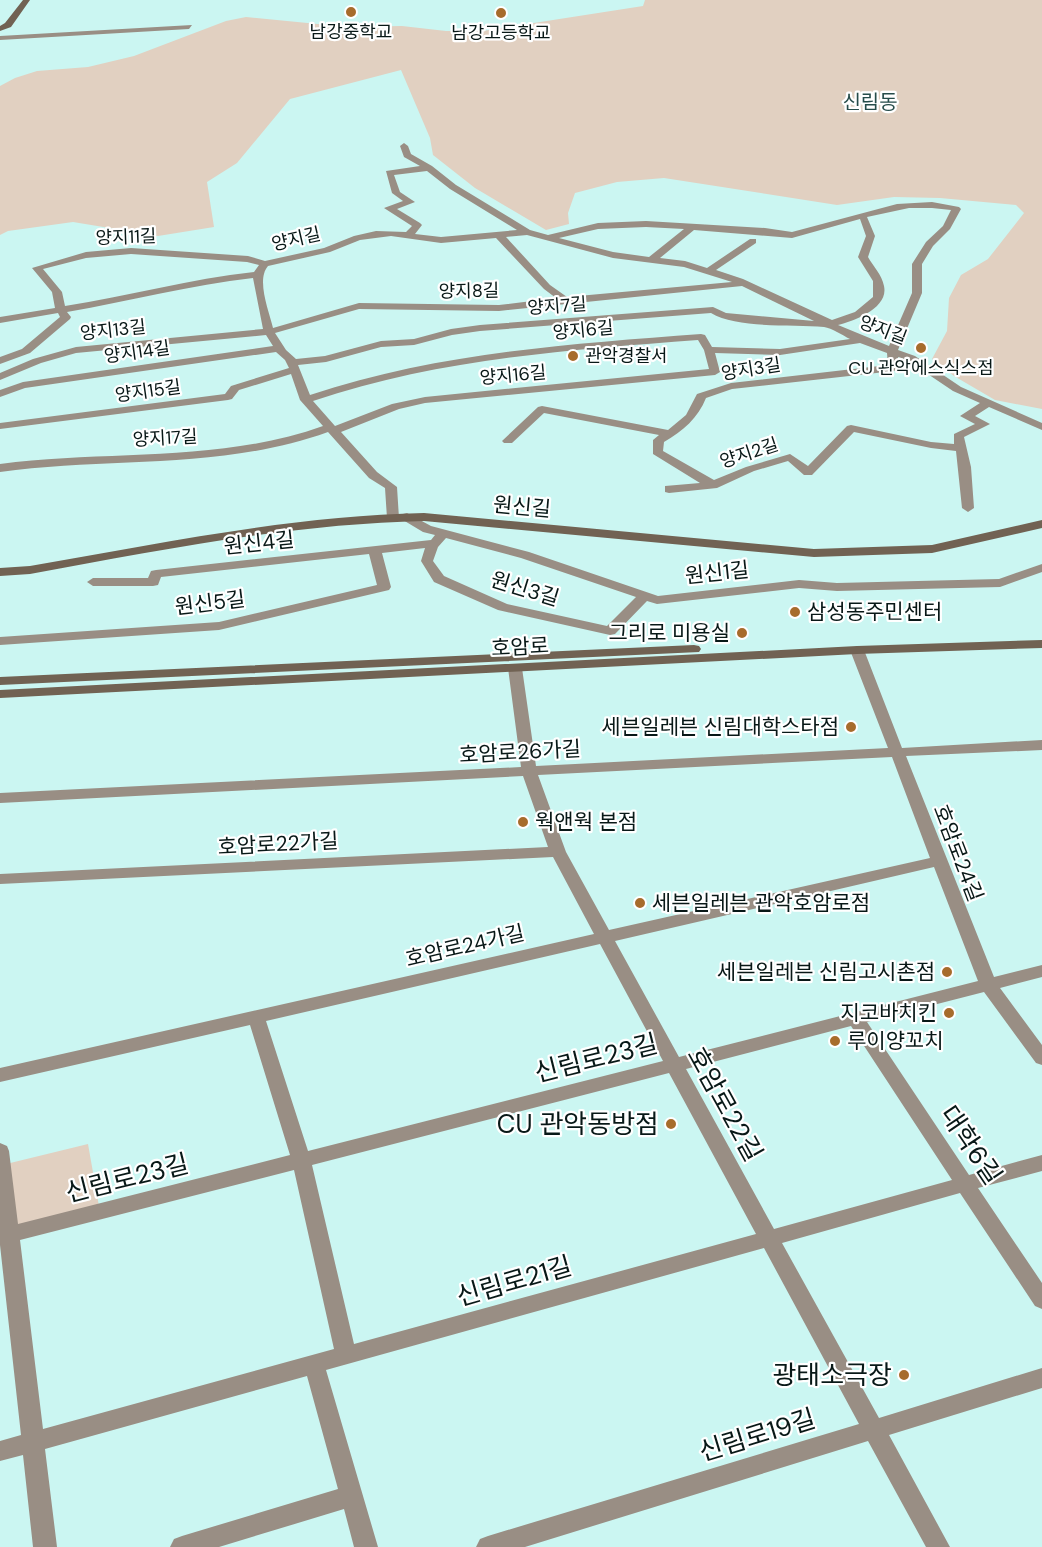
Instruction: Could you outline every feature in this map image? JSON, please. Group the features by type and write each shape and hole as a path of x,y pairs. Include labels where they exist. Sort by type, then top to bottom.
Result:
{"main road":[{"path":"0,29 8,25 27,0"},
{"name":"원신길","path":"0,572 30,570 261,529 407,517 814,553 932,549 1042,524"},
{"path":"0,681 655,650 1042,638"},
{"name":"호암로","path":"0,694 857,650 1042,644"}],"street":[{"path":"0,38 189,27"},
{"name":"양지길","path":"404,146 407,156 527,232 613,255 685,264 744,284 861,340 911,358 957,389 1042,427"},
{"path":"408,236 417,225 389,208 411,202 396,193 389,173 429,168"},
{"path":"546,238 566,231 598,226 646,224 765,231 792,235 901,205 944,205 956,209 947,227 929,244 917,264 917,293 892,351"},
{"path":"827,324 866,310 875,302 880,292 878,281 863,257 871,239 870,228 862,216"},
{"path":"650,261 692,227"},
{"name":"양지길","path":"393,518 391,487 373,475 306,400 293,367 269,332 258,281 259,274 265,264 327,250 357,238 376,234 441,240 527,232"},
{"path":"499,235 547,287 565,300"},
{"path":"708,271 753,241"},
{"name":"양지11길","path":"60,309 57,292 37,268 86,255 131,251 248,259 265,264"},
{"path":"0,320 126,299 200,281 259,274"},
{"name":"양지8길","path":"269,332 359,306 467,309 523,306 565,300 744,284"},
{"path":"0,361 26,351 66,317 60,309"},
{"name":"양지7길","path":"293,367 381,344 414,342 451,332 480,328 713,310 723,316 827,324"},
{"name":"양지13길","path":"0,377 48,356 76,350 269,332"},
{"name":"양지6길","path":"306,400 388,374 524,353 701,337 709,350 780,352 861,340"},
{"name":"양지14길","path":"0,394 23,385 279,348"},
{"name":"양지16길","path":"331,429 396,406 425,400 715,372 709,350"},
{"name":"양지3길","path":"713,485 657,452 659,440 677,430 698,408 701,396 731,386 894,368 892,351"},
{"name":"양지15길","path":"0,426 228,397 235,388 293,367"},
{"path":"968,508 965,467 958,436 984,424 966,416 989,403"},
{"path":"508,441 542,409 670,434"},
{"name":"양지2길","path":"669,489 713,485 750,468 790,457 808,472 851,428 931,445 961,448"},
{"name":"양지17길","path":"0,468 38,462 210,453 279,444 331,429"},
{"name":"원신1길","path":"407,517 427,529 525,555 657,600 799,584 837,587 1000,583 1042,568"},
{"path":"435,543 448,534"},
{"name":"원신4길","path":"93,582 153,582 156,573 435,543"},
{"name":"원신3길","path":"435,543 427,561 439,579 503,607 610,631 646,596"},
{"name":"원신5길","path":"0,640 219,626 294,610 384,587 375,551"},
{"name":"호암로24길","path":"857,650 988,985 1042,1058"},
{"name":"호암로22길","path":"515,668 529,772 558,852 938,1547"},
{"name":"호암로26가길","path":"0,798 1042,745"},
{"name":"호암로22가길","path":"0,879 558,852"},
{"name":"호암로24가길","path":"0,1075 939,861"},
{"name":"신림로23길","path":"5,1236 1042,972"},
{"path":"256,1017 302,1162 346,1355"},
{"name":"대학6길","path":"855,1019 1042,1300"},
{"path":"0,1151 5,1236 45,1547"},
{"name":"신림로21길","path":"0,1451 1042,1163"},
{"path":"314,1364 366,1547"},
{"name":"신림로19길","path":"488,1547 1042,1378"},
{"path":"182,1547 352,1496"}],"shaded area":[{"path":"645,0 1042,0 1042,409 995,400 954,376 932,359 947,331 949,298 961,275 988,259 1024,213 1016,205 940,198 894,197 837,205 664,178 617,182 575,193 568,213 569,224 546,230 475,188 433,155 430,138 401,70 290,99 237,163 207,182 214,227 158,236 73,222 8,231 0,235 0,86 15,78 37,71 88,67 134,56 226,21 246,17 348,27 402,26 446,31 483,31 643,6"},
{"path":"88,1144 100,1212 10,1235 2,1165"}],"place":[{"name":"남강중학교","path":"351,12"},
{"name":"남강고등학교","path":"501,13"},
{"name":"CU 관악에스식스점","path":"921,348"},
{"name":"관악경찰서","path":"573,356"},
{"name":"삼성동주민센터","path":"795,612"},
{"name":"그리로 미용실","path":"742,633"},
{"name":"세븐일레븐 신림대학스타점","path":"851,727"},
{"name":"웍앤웍 본점","path":"523,822"},
{"name":"세븐일레븐 관악호암로점","path":"640,903"},
{"name":"세븐일레븐 신림고시촌점","path":"947,972"},
{"name":"지코바치킨","path":"949,1013"},
{"name":"루이양꼬치","path":"835,1041"},
{"name":"CU 관악동방점","path":"671,1124"},
{"name":"광태소극장","path":"904,1375"}],"district":[{"name":"신림동","path":"870,102"}]}
